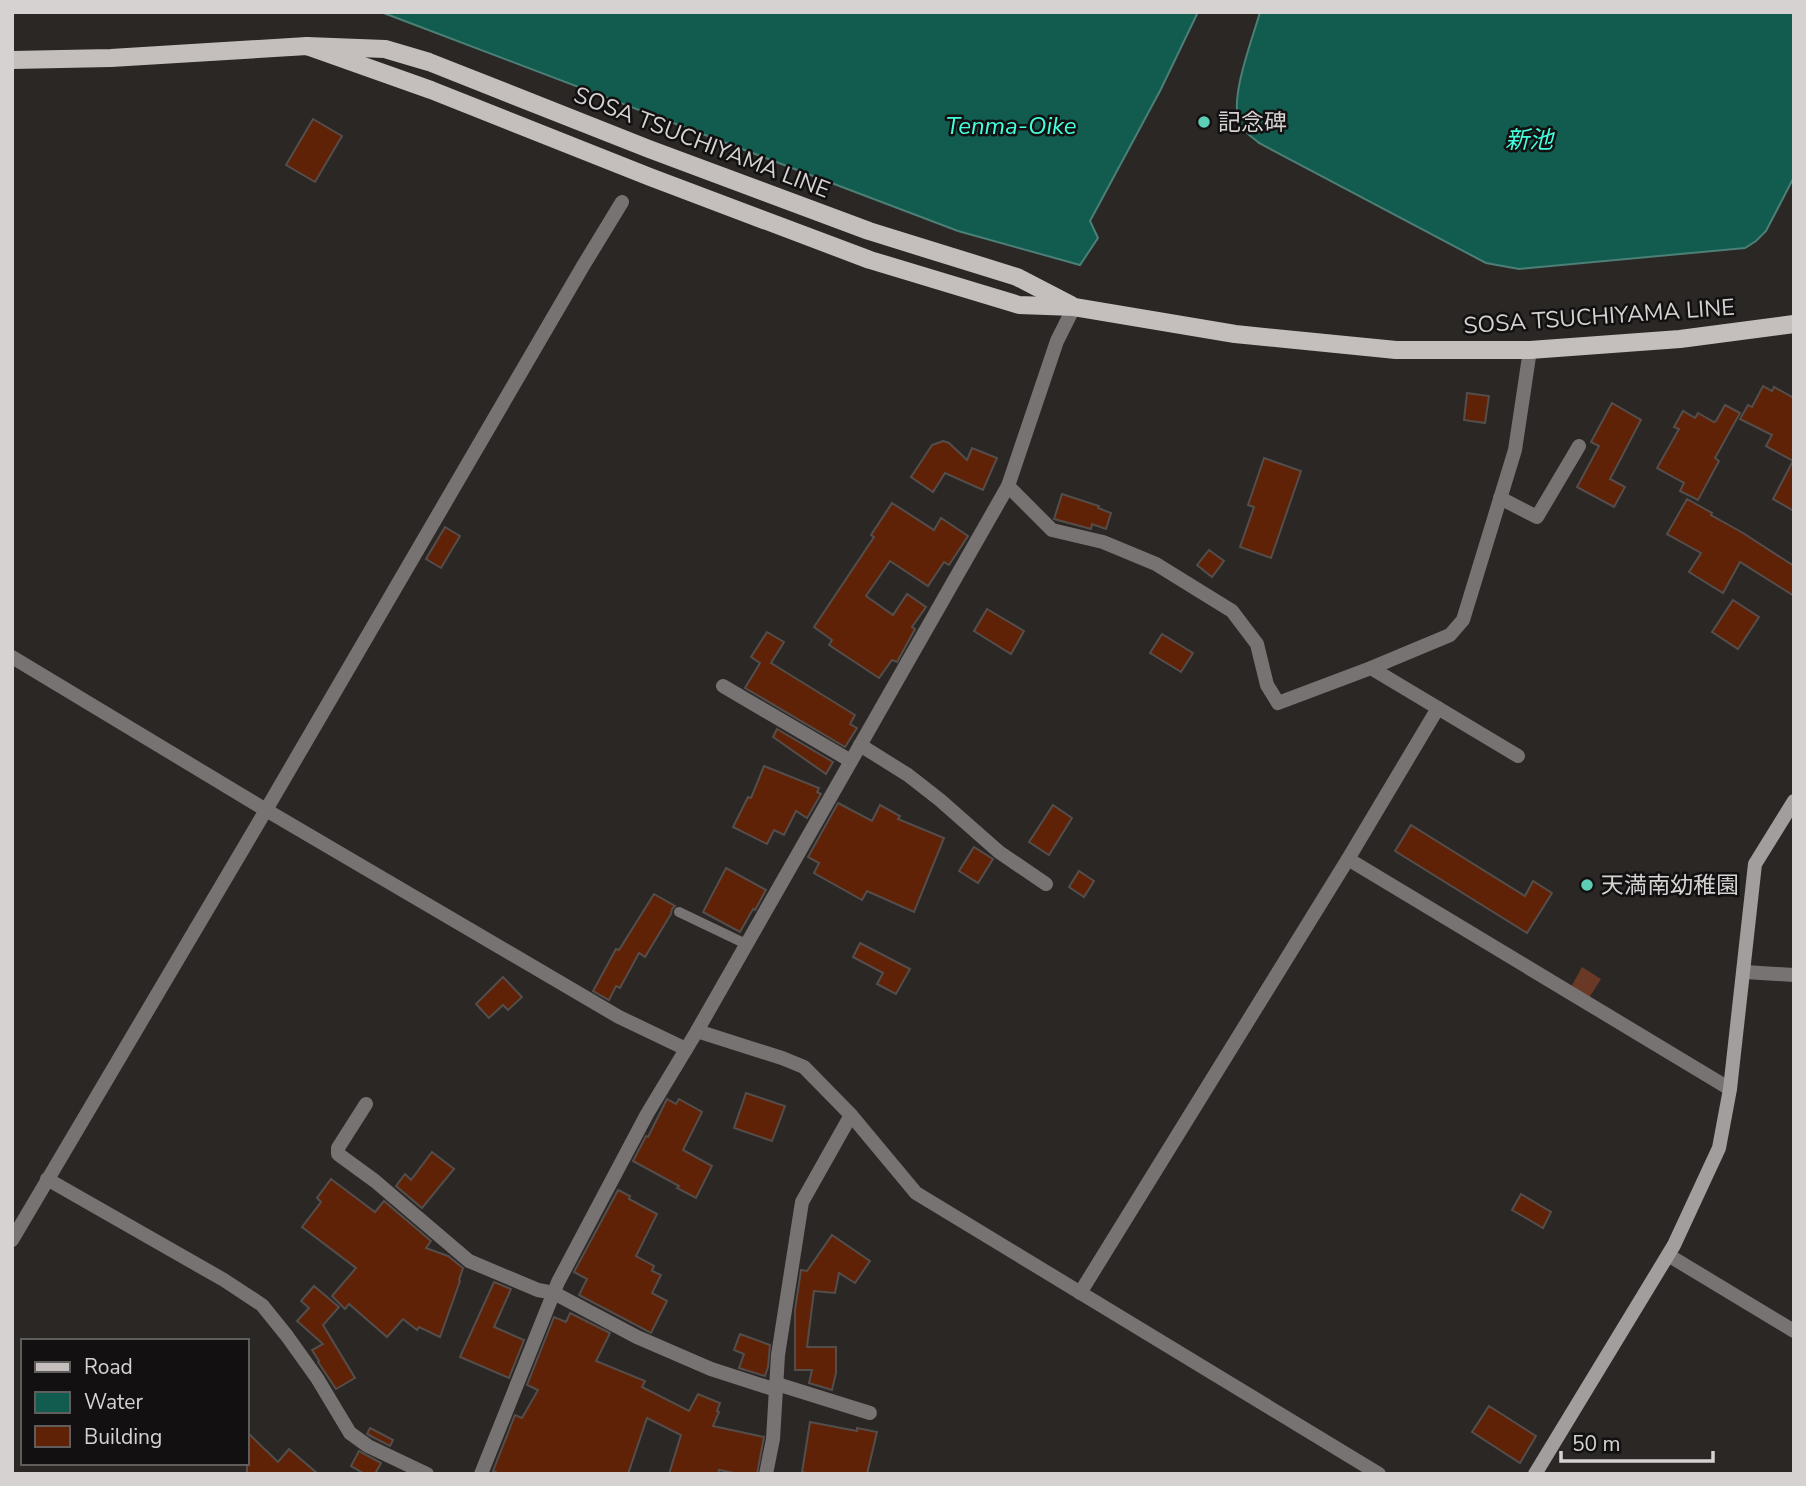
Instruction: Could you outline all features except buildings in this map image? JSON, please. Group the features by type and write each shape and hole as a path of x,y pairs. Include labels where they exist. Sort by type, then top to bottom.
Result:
{"main road":[{"name":"SOSA TSUCHIYAMA LINE","path":"307,46 431,90 870,260 1018,305 1074,307 1235,334 1396,350 1530,350 1680,339 1794,324"},
{"name":"SOSA TSUCHIYAMA LINE","path":"12,60 111,58 307,46 385,49 429,62 649,149 869,231 1017,277 1074,307"}],"street":[{"path":"12,1240 622,202"},
{"path":"481,1474 554,1293 647,1114 1008,486 1057,341 1074,307"},
{"path":"1008,486 1052,530 1103,542 1156,564 1231,611 1257,643 1267,685 1278,703 1450,635 1463,620 1515,450 1530,350"},
{"path":"1500,498 1537,517 1579,446"},
{"path":"12,657 618,1017 686,1049"},
{"path":"1371,668 1518,756"},
{"path":"723,686 851,761"},
{"path":"1080,1293 1349,859 1438,708"},
{"path":"860,746 908,775 999,852 1046,884"},
{"path":"1535,1474 1668,1255 1719,1148 1730,1089 1745,972 1755,864 1794,801"},
{"path":"1349,859 1730,1089"},
{"path":"1745,972 1794,975"},
{"path":"697,1031 804,1067 851,1115 916,1193 1379,1474"},
{"path":"366,1104 338,1148 338,1154 375,1181 469,1261 538,1290 554,1293 637,1336 699,1364 870,1413"},
{"path":"766,1474 773,1438 778,1355 802,1202 851,1115"},
{"path":"47,1179 224,1280 262,1306 317,1378 350,1433 368,1447 427,1474"},
{"path":"1668,1255 1794,1331"}],"lane":[{"path":"679,912 746,944"}],"shaded area":[{"path":"1582,967 1601,979 1589,998 1571,987"}],"water":[{"name":"Tenma-Oike","path":"381,12 1198,12 1161,89 1090,221 1098,238 1080,265 958,231"},
{"name":"新池","path":"1260,12 1794,12 1794,177 1766,231 1745,248 1519,269 1486,263 1259,143 1244,130 1237,113 1239,85"}],"place":[{"name":"記念碑","path":"1204,122"},
{"name":"天満南幼稚園","path":"1587,885"}]}
